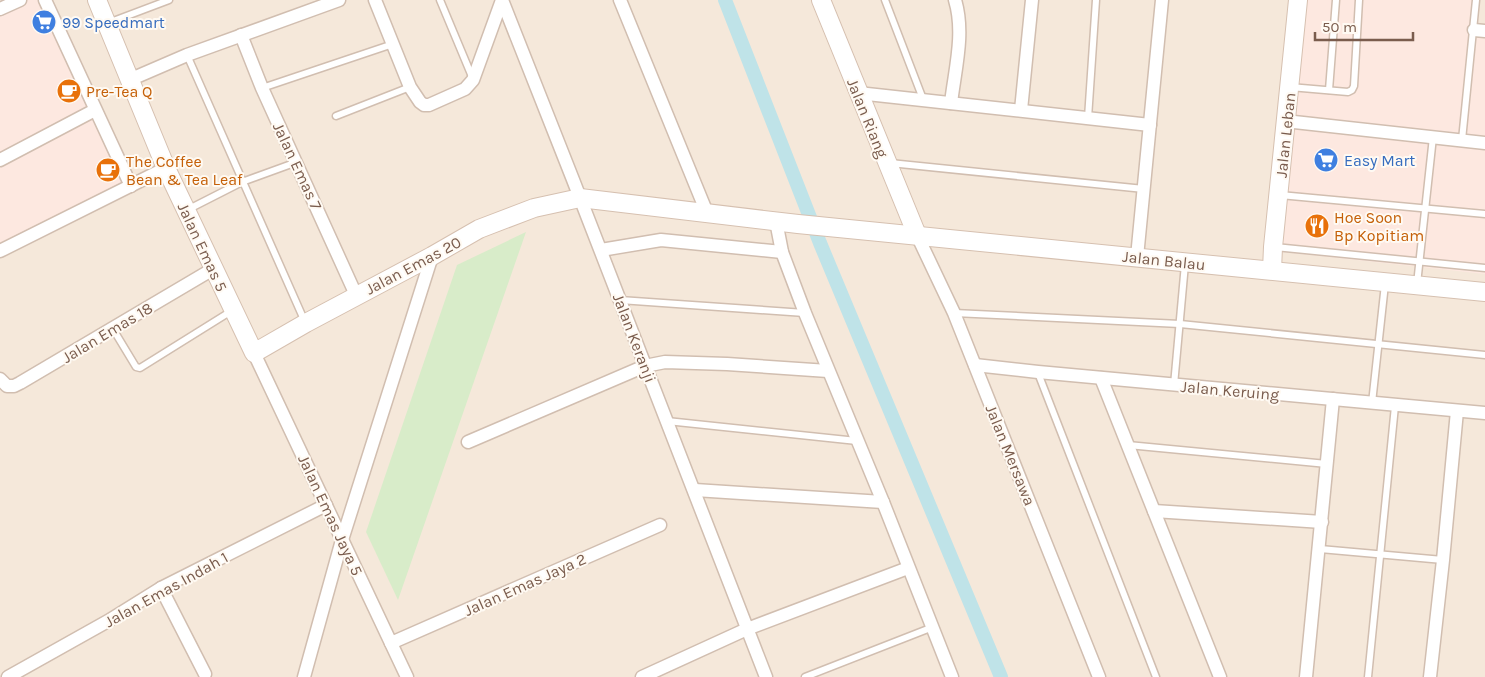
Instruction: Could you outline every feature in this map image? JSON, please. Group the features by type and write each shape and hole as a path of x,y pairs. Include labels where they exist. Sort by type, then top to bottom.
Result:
{"street":[{"path":"0,9 20,0"},
{"path":"45,0 131,186"},
{"name":"Jalan Emas 5","path":"97,0 166,168 254,354"},
{"path":"129,80 187,55 339,0"},
{"path":"375,0 394,43 410,87 424,105 429,105 466,89 473,80 502,0"},
{"name":"Jalan Keranji","path":"502,0 695,490 766,677"},
{"path":"620,0 707,213"},
{"name":"Jalan Riang","path":"821,0 918,235"},
{"path":"951,103 960,34 960,17 955,0"},
{"path":"1021,110 1032,0"},
{"path":"1138,257 1162,0"},
{"name":"Jalan Leban","path":"1272,270 1298,0"},
{"name":"Jalan Emas 7","path":"241,35 262,88 356,295"},
{"path":"858,93 1150,125"},
{"path":"0,160 95,110"},
{"path":"1285,121 1485,143"},
{"path":"0,251 166,168"},
{"name":"Jalan Emas 20","path":"254,354 356,295 432,256 478,229 534,208 580,198 707,213"},
{"name":"Jalan Balau","path":"707,213 798,224 1485,292"},
{"path":"776,221 782,252 805,313 883,502 952,677"},
{"name":"Jalan Mersawa","path":"918,235 954,312 1099,677"},
{"path":"601,250 660,240 782,252"},
{"path":"304,677 342,540 432,256"},
{"name":"Jalan Emas 18","path":"0,379 7,386 14,386 20,383 213,270"},
{"name":"Jalan Emas Jaya 5","path":"254,354 407,677"},
{"path":"468,442 645,366 665,362 727,364 828,372"},
{"name":"Jalan Keruing","path":"975,364 1038,372 1485,413"},
{"path":"1101,378 1220,677"},
{"path":"1306,677 1320,549 1333,399"},
{"path":"1430,677 1443,560 1456,410"},
{"path":"695,490 883,502"},
{"name":"Jalan Emas Indah 1","path":"8,677 108,621 162,588 326,505"},
{"path":"1154,511 1322,522"},
{"name":"Jalan Emas Jaya 2","path":"391,643 660,525"},
{"path":"642,677 748,629 908,568"},
{"path":"162,588 205,674"}],"lane":[{"path":"107,24 169,0"},
{"path":"440,0 473,80"},
{"path":"885,0 923,99"},
{"path":"1088,118 1096,0"},
{"path":"1329,90 1336,0"},
{"path":"1290,87 1348,92 1352,90 1354,86 1359,0"},
{"path":"1462,140 1479,30 1476,0"},
{"path":"262,88 394,43"},
{"path":"187,55 306,323"},
{"path":"336,116 410,87"},
{"path":"1417,285 1433,137"},
{"path":"186,210 242,182 297,162"},
{"path":"887,162 1145,190"},
{"path":"1278,195 1485,214"},
{"path":"1273,247 1485,268"},
{"path":"1174,385 1185,262"},
{"path":"1372,402 1385,282"},
{"path":"620,300 805,313"},
{"path":"113,329 136,367 140,368 233,310"},
{"path":"954,312 1180,324 1485,355"},
{"path":"1038,372 1156,677"},
{"path":"1368,677 1395,406"},
{"path":"667,422 858,441"},
{"path":"1128,445 1328,464"},
{"path":"1320,549 1443,560"},
{"path":"805,677 933,627"}],"shaded area":[{"path":"0,0 1485,0 1485,677 0,677"},
{"path":"9,0 50,0 137,189 0,256 0,4"},
{"path":"1291,0 1479,0 1478,26 1485,27 1485,274 1264,250"}],"green space":[{"path":"526,232 398,600 366,532 457,265"}],"waterway":[{"path":"725,0 820,243 1001,677"}],"place":[{"name":"99 Speedmart","path":"44,22"},
{"name":"Pre-Tea Q","path":"69,91"},
{"name":"Easy Mart","path":"1326,160"},
{"name":"The Coffee Bean & Tea Leaf","path":"108,170"},
{"name":"Hoe Soon Bp Kopitiam","path":"1317,226"}]}
